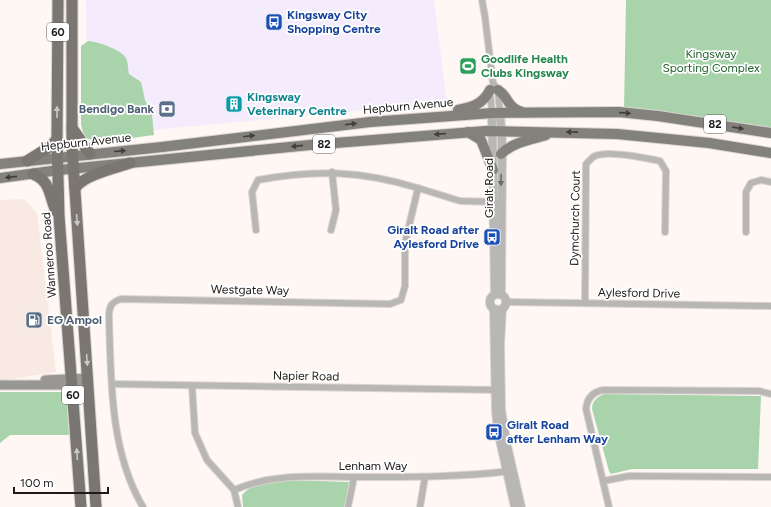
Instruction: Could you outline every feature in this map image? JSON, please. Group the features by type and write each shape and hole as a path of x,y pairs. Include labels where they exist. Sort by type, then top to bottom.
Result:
{"highway":[{"name":"Wanneroo Road","path":"58,0 57,139 60,216 81,507"},
{"name":"60","path":"72,0 73,169 96,507"},
{"path":"57,65 62,67 65,64 66,43 72,30"},
{"path":"72,127 90,154"},
{"path":"27,161 51,146 57,139"},
{"path":"75,188 83,181 107,170 130,163"},
{"path":"33,174 40,177 46,183 53,204 60,216"}],"main road":[{"path":"443,115 473,107 482,102 494,87 502,93 512,108 527,113"},
{"name":"Hepburn Avenue","path":"0,164 443,115 618,112 658,116 771,133"},
{"name":"Hepburn Avenue","path":"0,178 59,170 310,145 497,131 555,132 661,138 771,153"},
{"path":"468,132 481,140 493,170"},
{"path":"501,154 506,149 516,144 555,132"},
{"path":"0,380 88,382"},
{"path":"0,385 72,382"}],"street":[{"name":"Giralt Road","path":"482,0 486,17 494,87 497,131 501,154 497,202 498,294 491,297 490,302 501,307"},
{"name":"Giralt Road","path":"497,131 493,170 497,202"},
{"name":"Dymchurch Court","path":"585,303 586,164 593,157 601,154 641,156 660,161 666,171 665,232"},
{"path":"256,230 252,192 258,180 282,176 332,172 378,178 460,201 497,202"},
{"path":"331,230 336,210 332,172"},
{"path":"746,232 746,192 751,182 762,180 771,182"},
{"name":"Westgate Way","path":"143,507 136,495 118,442 112,384 109,310 114,301 121,298 390,304 401,300 405,286 405,243 418,188"},
{"path":"498,294 505,297 501,307 497,390 498,431 521,507"},
{"name":"Aylesford Drive","path":"501,307 585,303 771,306"},
{"name":"Napier Road","path":"112,384 497,390"},
{"path":"192,386 195,433 207,460 234,490 238,507"},
{"path":"609,507 586,409 587,403 591,396 596,392 604,390 759,391 771,394"},
{"path":"510,471 515,507"},
{"name":"Lenham Way","path":"234,490 250,484 283,477 468,476 510,471"},
{"path":"604,481 629,476 771,477"},
{"path":"348,507 354,477"},
{"path":"420,507 425,477"}],"shaded area":[{"path":"86,0 434,0 447,104 398,107 88,136"},
{"path":"24,199 37,213 56,372 0,381 0,200"}],"green space":[{"name":"Kingsway Sporting Complex","path":"626,0 771,0 771,129 624,110"},
{"path":"88,41 102,44 124,55 128,64 129,74 141,82 145,100 152,115 154,135 101,142 85,138 81,125 81,46"},
{"path":"0,392 66,392 69,435 10,435 0,443"},
{"path":"604,394 761,396 758,469 632,469 611,474 592,409 595,400"},
{"path":"285,480 349,482 345,507 243,507 242,495 246,491 268,482"}],"place":[{"name":"Kingsway City Shopping Centre","path":"274,22"},
{"name":"Goodlife Health Clubs Kingsway","path":"468,66"},
{"name":"Kingsway Veterinary Centre","path":"234,104"},
{"name":"Bendigo Bank","path":"167,109"},
{"name":"Giralt Road after Aylesford Drive","path":"492,237"},
{"name":"EG Ampol","path":"34,320"},
{"name":"Giralt Road after Lenham Way","path":"494,432"}]}
